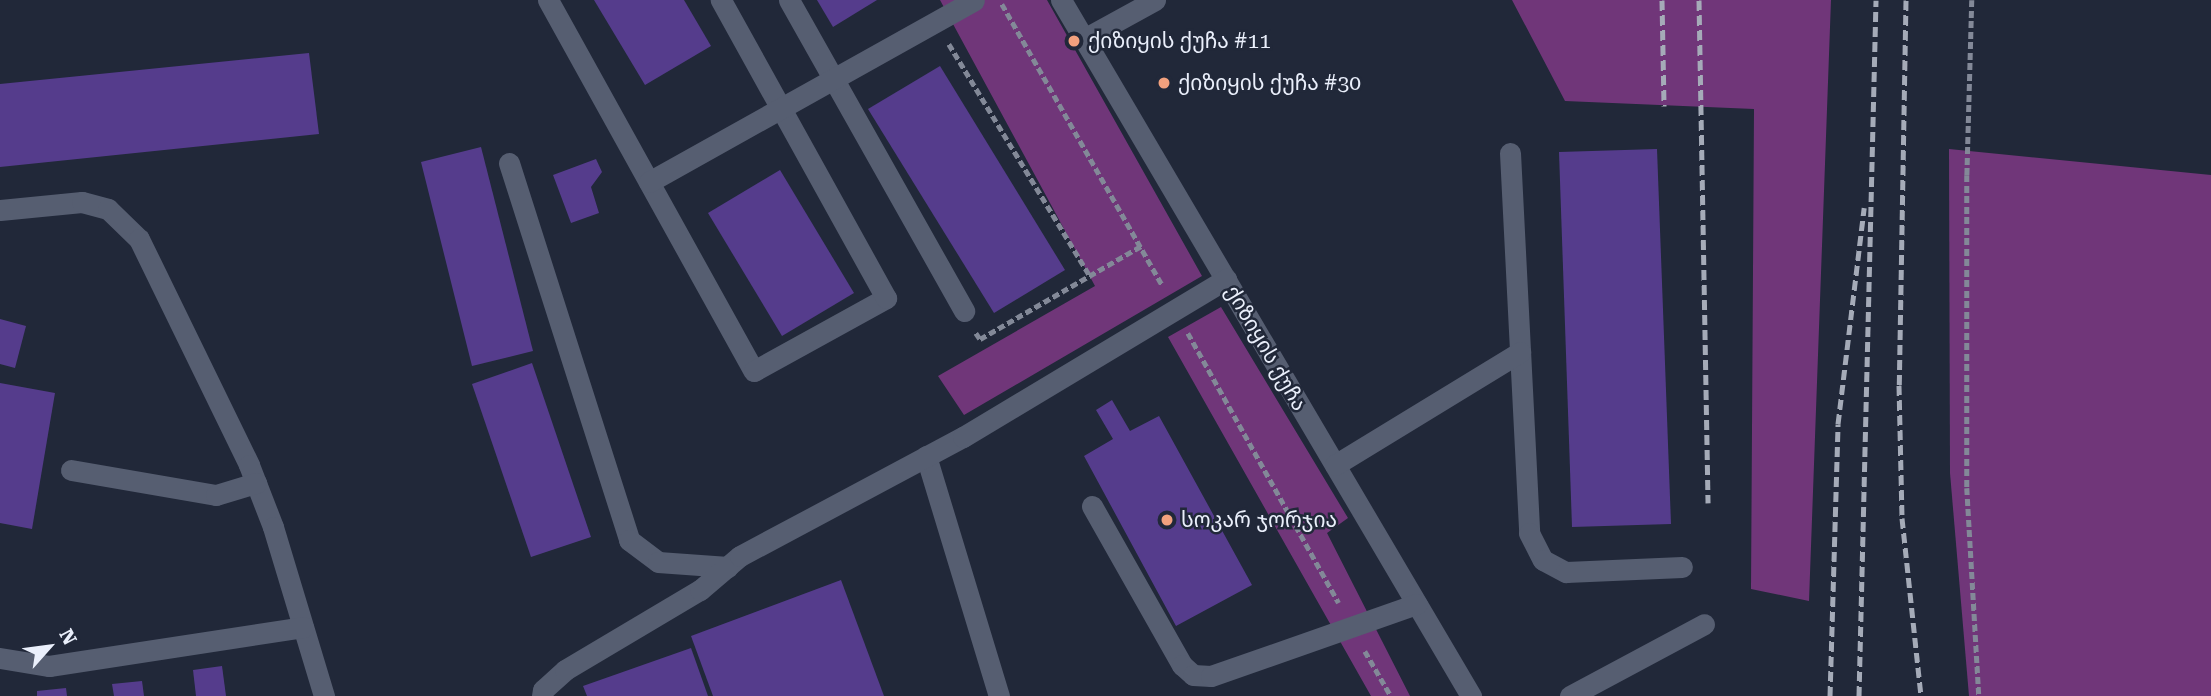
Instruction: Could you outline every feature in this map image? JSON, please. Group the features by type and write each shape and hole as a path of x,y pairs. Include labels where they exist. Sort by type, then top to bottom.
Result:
{"street":[{"path":"548,0 754,372 886,298 721,0"},
{"path":"789,0 964,311"},
{"path":"649,182 974,0"},
{"name":"ქიზიყის ქუჩა","path":"1061,0 1471,696"},
{"path":"1084,39 1155,0"},
{"path":"1510,153 1529,533 1543,560 1566,572 1682,567"},
{"path":"509,163 629,540 658,562 734,562"},
{"path":"0,210 82,202 108,209 139,239 256,483 324,696"},
{"path":"542,696 543,690 565,670 700,590 734,562 926,456 1226,279"},
{"path":"1335,465 1520,352"},
{"path":"926,456 999,696"},
{"path":"71,470 216,495 256,483"},
{"path":"1091,506 1182,665 1193,675 1211,676 1417,604"},
{"path":"1570,696 1704,624"},
{"path":"0,658 49,666 303,626"}],"path":[{"path":"1000,0 1141,246 1391,696"},
{"path":"1972,0 1966,175 1967,488 1979,696"},
{"path":"935,21 1090,276"},
{"path":"964,311 980,339 1141,246"}],"shaded area":[{"path":"940,0 1047,0 1202,276 964,415 938,376 1095,286"},
{"path":"1512,0 1831,0 1809,601 1751,589 1754,109 1565,101"},
{"path":"1949,149 2211,175 2211,696 1969,696 1950,473"},
{"path":"1221,307 1348,518 1327,533 1410,696 1371,696 1168,337"}],"building":[{"path":"594,0 684,0 711,46 645,85"},
{"path":"817,0 877,0 833,27"},
{"path":"309,53 319,134 0,167 0,84"},
{"path":"940,66 1065,270 994,313 868,109"},
{"path":"481,147 533,351 472,366 421,162"},
{"path":"1657,149 1671,524 1572,527 1559,152"},
{"path":"596,159 602,172 591,187 599,213 571,223 553,175"},
{"path":"780,170 854,293 782,336 708,213"},
{"path":"0,319 26,326 15,368 0,364"},
{"path":"532,363 591,537 531,557 472,384"},
{"path":"0,383 55,393 32,529 0,523"},
{"name":"სოკარ ჯორჯია","path":"1112,400 1130,431 1159,416 1252,585 1176,626 1084,456 1113,439 1096,410"},
{"path":"841,580 884,696 713,696 691,636"},
{"path":"691,648 708,696 587,696 583,686"},
{"path":"222,666 226,696 196,696 193,670"},
{"path":"142,681 144,696 114,696 112,684"},
{"path":"66,688 67,696 37,696 37,691"}],"railway":[{"path":"1662,0 1664,106"},
{"path":"1699,0 1708,503"},
{"path":"1859,696 1876,0"},
{"path":"1906,0 1899,385 1902,518 1921,696"},
{"path":"1830,696 1838,424 1864,208"}],"place":[{"name":"ქიზიყის ქუჩა #11","path":"1074,41"},
{"name":"ქიზიყის ქუჩა #30","path":"1164,83"},
{"name":"სოკარ ჯორჯია","path":"1167,520"}]}
